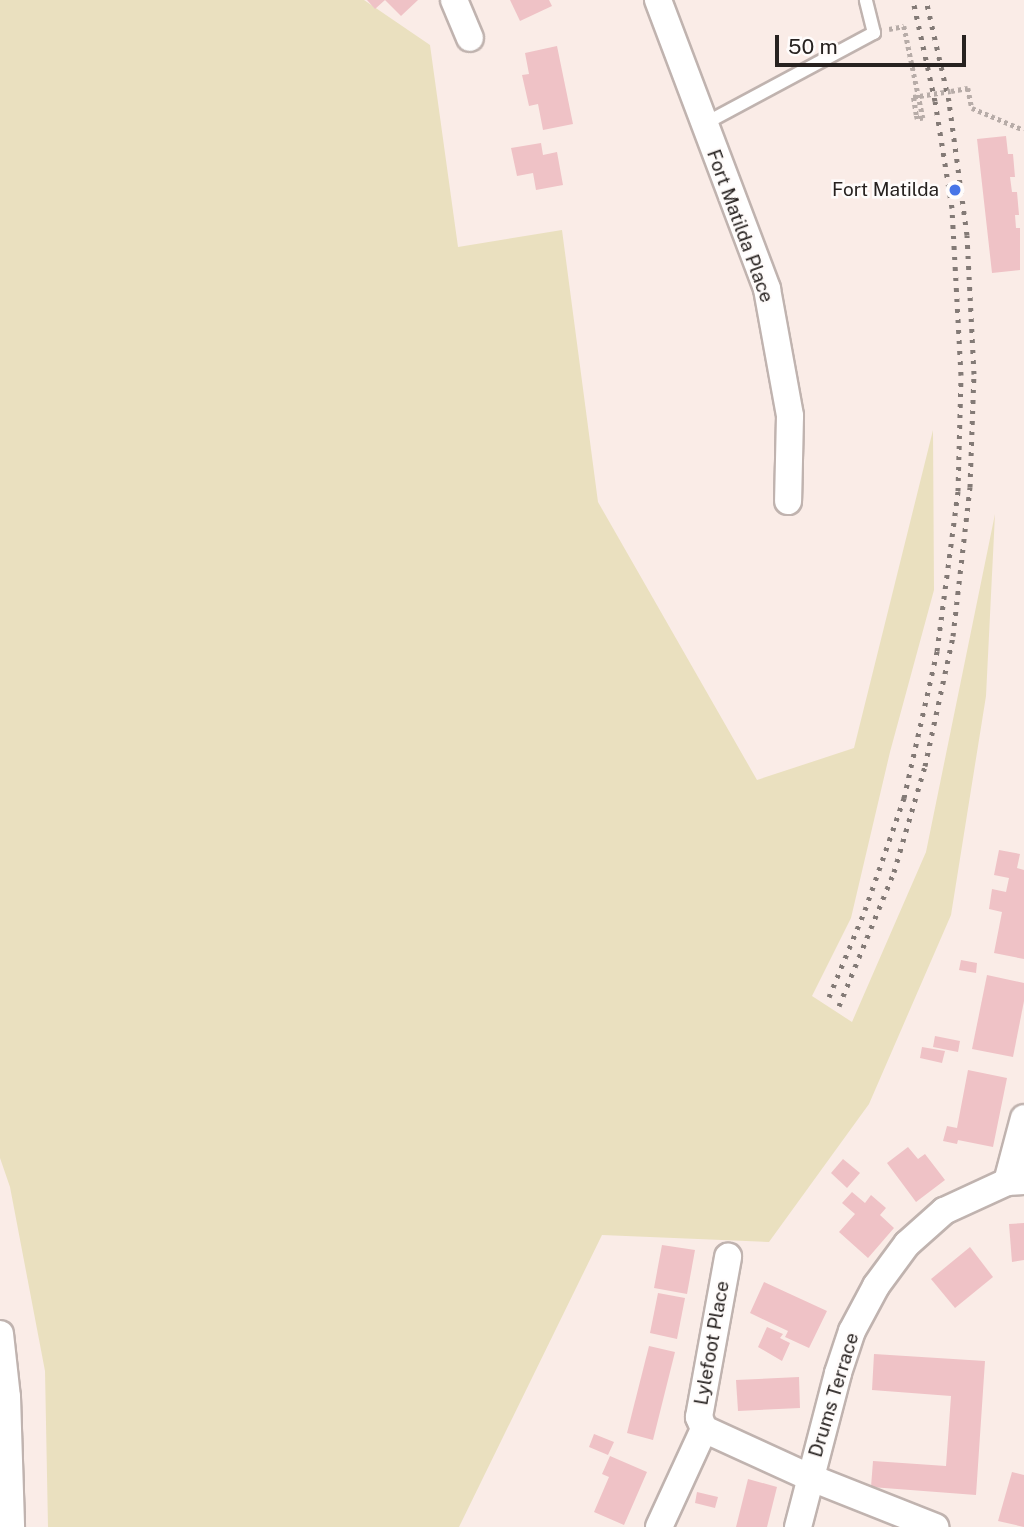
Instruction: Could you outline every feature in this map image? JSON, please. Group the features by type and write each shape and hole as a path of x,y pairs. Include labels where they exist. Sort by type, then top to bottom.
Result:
{"street":[{"path":"454,0 470,38"},
{"name":"Fort Matilda Place","path":"658,0 767,289 790,416 788,501"},
{"path":"1016,1182 1024,1118"},
{"name":"Drums Terrace","path":"798,1527 809,1477 852,1331 876,1286 907,1244 944,1211 1016,1182"},
{"name":"Lylefoot Place","path":"704,1429 699,1417 728,1257"},
{"path":"0,1334 7,1397 11,1527"},
{"path":"659,1527 704,1429 809,1477 935,1527"}],"lane":[{"path":"703,125 874,33 866,0"}],"path":[{"path":"900,27 904,26 923,118 917,119 913,97 968,88 972,108 1024,130"}],"shaded area":[{"path":"0,0 364,0 430,45 458,247 562,230 598,502 757,780 854,748 933,430 934,590 890,752 851,918 812,996 852,1022 926,852 995,514 986,696 951,915 869,1104 769,1242 602,1235 459,1527 48,1527 45,1371 10,1187 0,1158"}],"building":[{"path":"367,0 385,0 375,9"},
{"path":"385,0 418,0 401,16"},
{"path":"510,0 549,0 552,6 520,21"},
{"path":"557,46 573,124 543,130 538,104 529,106 522,75 529,74 525,53"},
{"path":"1006,136 1008,154 1013,154 1015,177 1010,177 1012,192 1017,192 1019,215 1015,215 1016,228 1020,228 1020,270 992,273 977,139"},
{"path":"541,143 543,155 557,152 563,185 536,190 533,173 517,176 511,148"},
{"path":"999,850 1020,854 1017,868 1024,870 1024,959 994,953 1002,912 989,909 992,889 1006,892 1009,878 994,875"},
{"path":"961,960 977,963 976,973 959,970"},
{"path":"987,975 1024,983 1024,1001 1013,1057 972,1049"},
{"path":"935,1036 960,1041 958,1052 933,1047"},
{"path":"922,1047 945,1051 942,1063 920,1058"},
{"path":"968,1070 1007,1078 993,1147 958,1140 957,1144 943,1141 947,1126 957,1128"},
{"path":"908,1147 918,1159 925,1154 945,1180 916,1202 887,1163"},
{"path":"843,1159 860,1173 847,1188 831,1173"},
{"path":"852,1192 865,1203 871,1195 886,1208 880,1215 894,1228 868,1258 839,1232 855,1214 842,1203"},
{"path":"1024,1223 1024,1260 1012,1262 1009,1224"},
{"path":"662,1245 695,1250 687,1294 654,1288"},
{"path":"970,1247 993,1277 955,1308 931,1279"},
{"path":"764,1282 827,1311 809,1348 785,1337 788,1331 750,1313"},
{"path":"658,1293 685,1298 677,1339 650,1333"},
{"path":"767,1327 783,1334 780,1338 790,1343 782,1361 758,1347"},
{"path":"649,1346 675,1352 653,1440 627,1433"},
{"path":"874,1354 985,1361 976,1495 871,1487 873,1461 946,1466 951,1396 872,1390"},
{"path":"799,1377 800,1408 738,1411 736,1380"},
{"path":"594,1434 614,1442 608,1455 589,1447"},
{"path":"610,1456 647,1472 624,1525 594,1512 609,1477 602,1474"},
{"path":"1012,1472 1024,1475 1024,1527 998,1521"},
{"path":"748,1479 777,1487 767,1527 736,1527"},
{"path":"697,1492 718,1497 715,1508 695,1503"}],"railway":[{"path":"829,997 865,910 904,798 937,651 958,491 961,375 952,208 935,101 913,0"},
{"path":"839,1006 894,872 925,766 953,636 970,487 974,374 967,235 949,101 926,0"}],"place":[{"name":"Fort Matilda","path":"955,190"}]}
